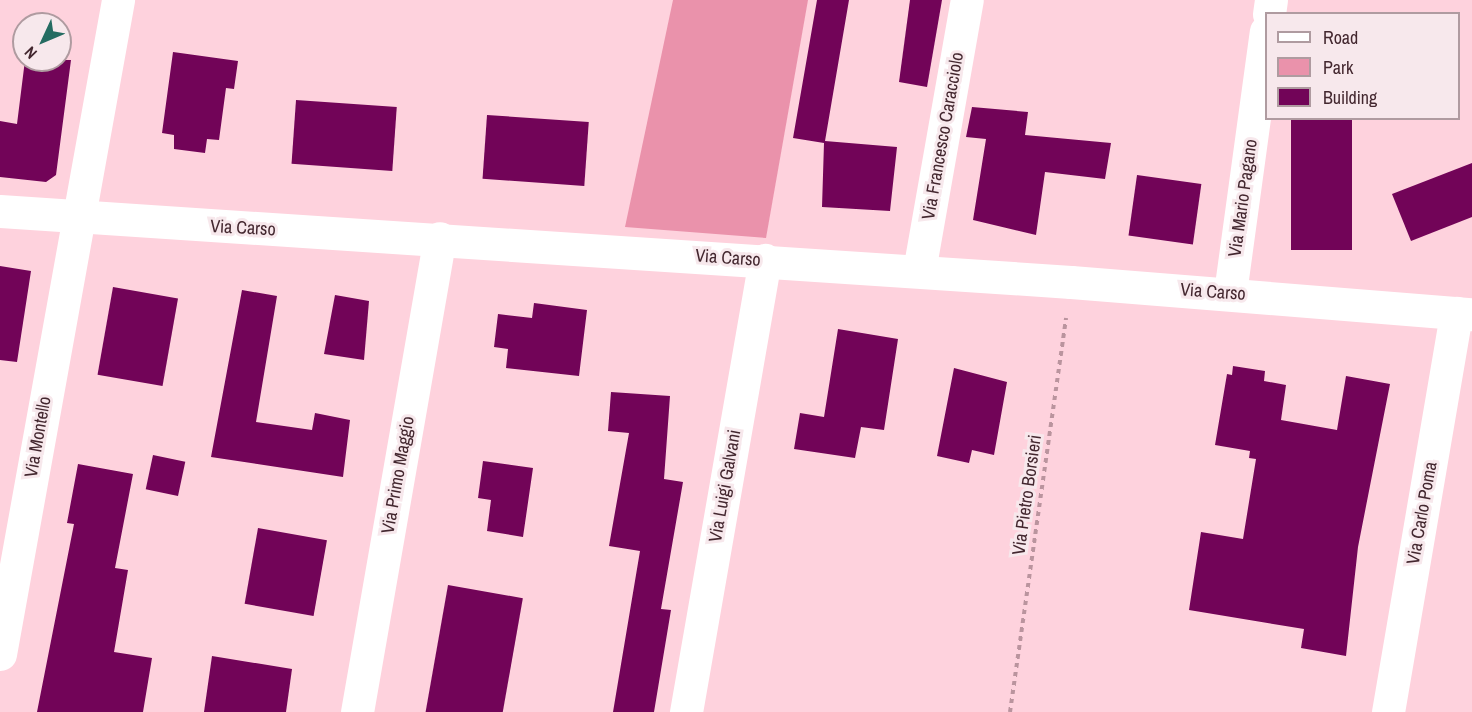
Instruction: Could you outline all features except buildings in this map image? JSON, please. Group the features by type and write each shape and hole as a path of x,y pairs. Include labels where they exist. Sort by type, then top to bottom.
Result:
{"street":[{"name":"Via Montello","path":"0,654 76,219 118,0"},
{"name":"Via Francesco Caracciolo","path":"919,271 967,0"},
{"name":"Via Mario Pagano","path":"1230,293 1265,38"},
{"name":"Via Carso","path":"0,211 76,219 440,238 765,260 1467,311"},
{"name":"Via Primo Maggio","path":"357,712 440,238"},
{"name":"Via Luigi Galvani","path":"686,712 765,260"},
{"name":"Via Carlo Poma","path":"1388,712 1467,311"}],"path":[{"name":"Via Pietro Borsieri","path":"1011,712 1071,282"}],"green space":[{"path":"673,0 808,0 766,238 625,227"}]}
